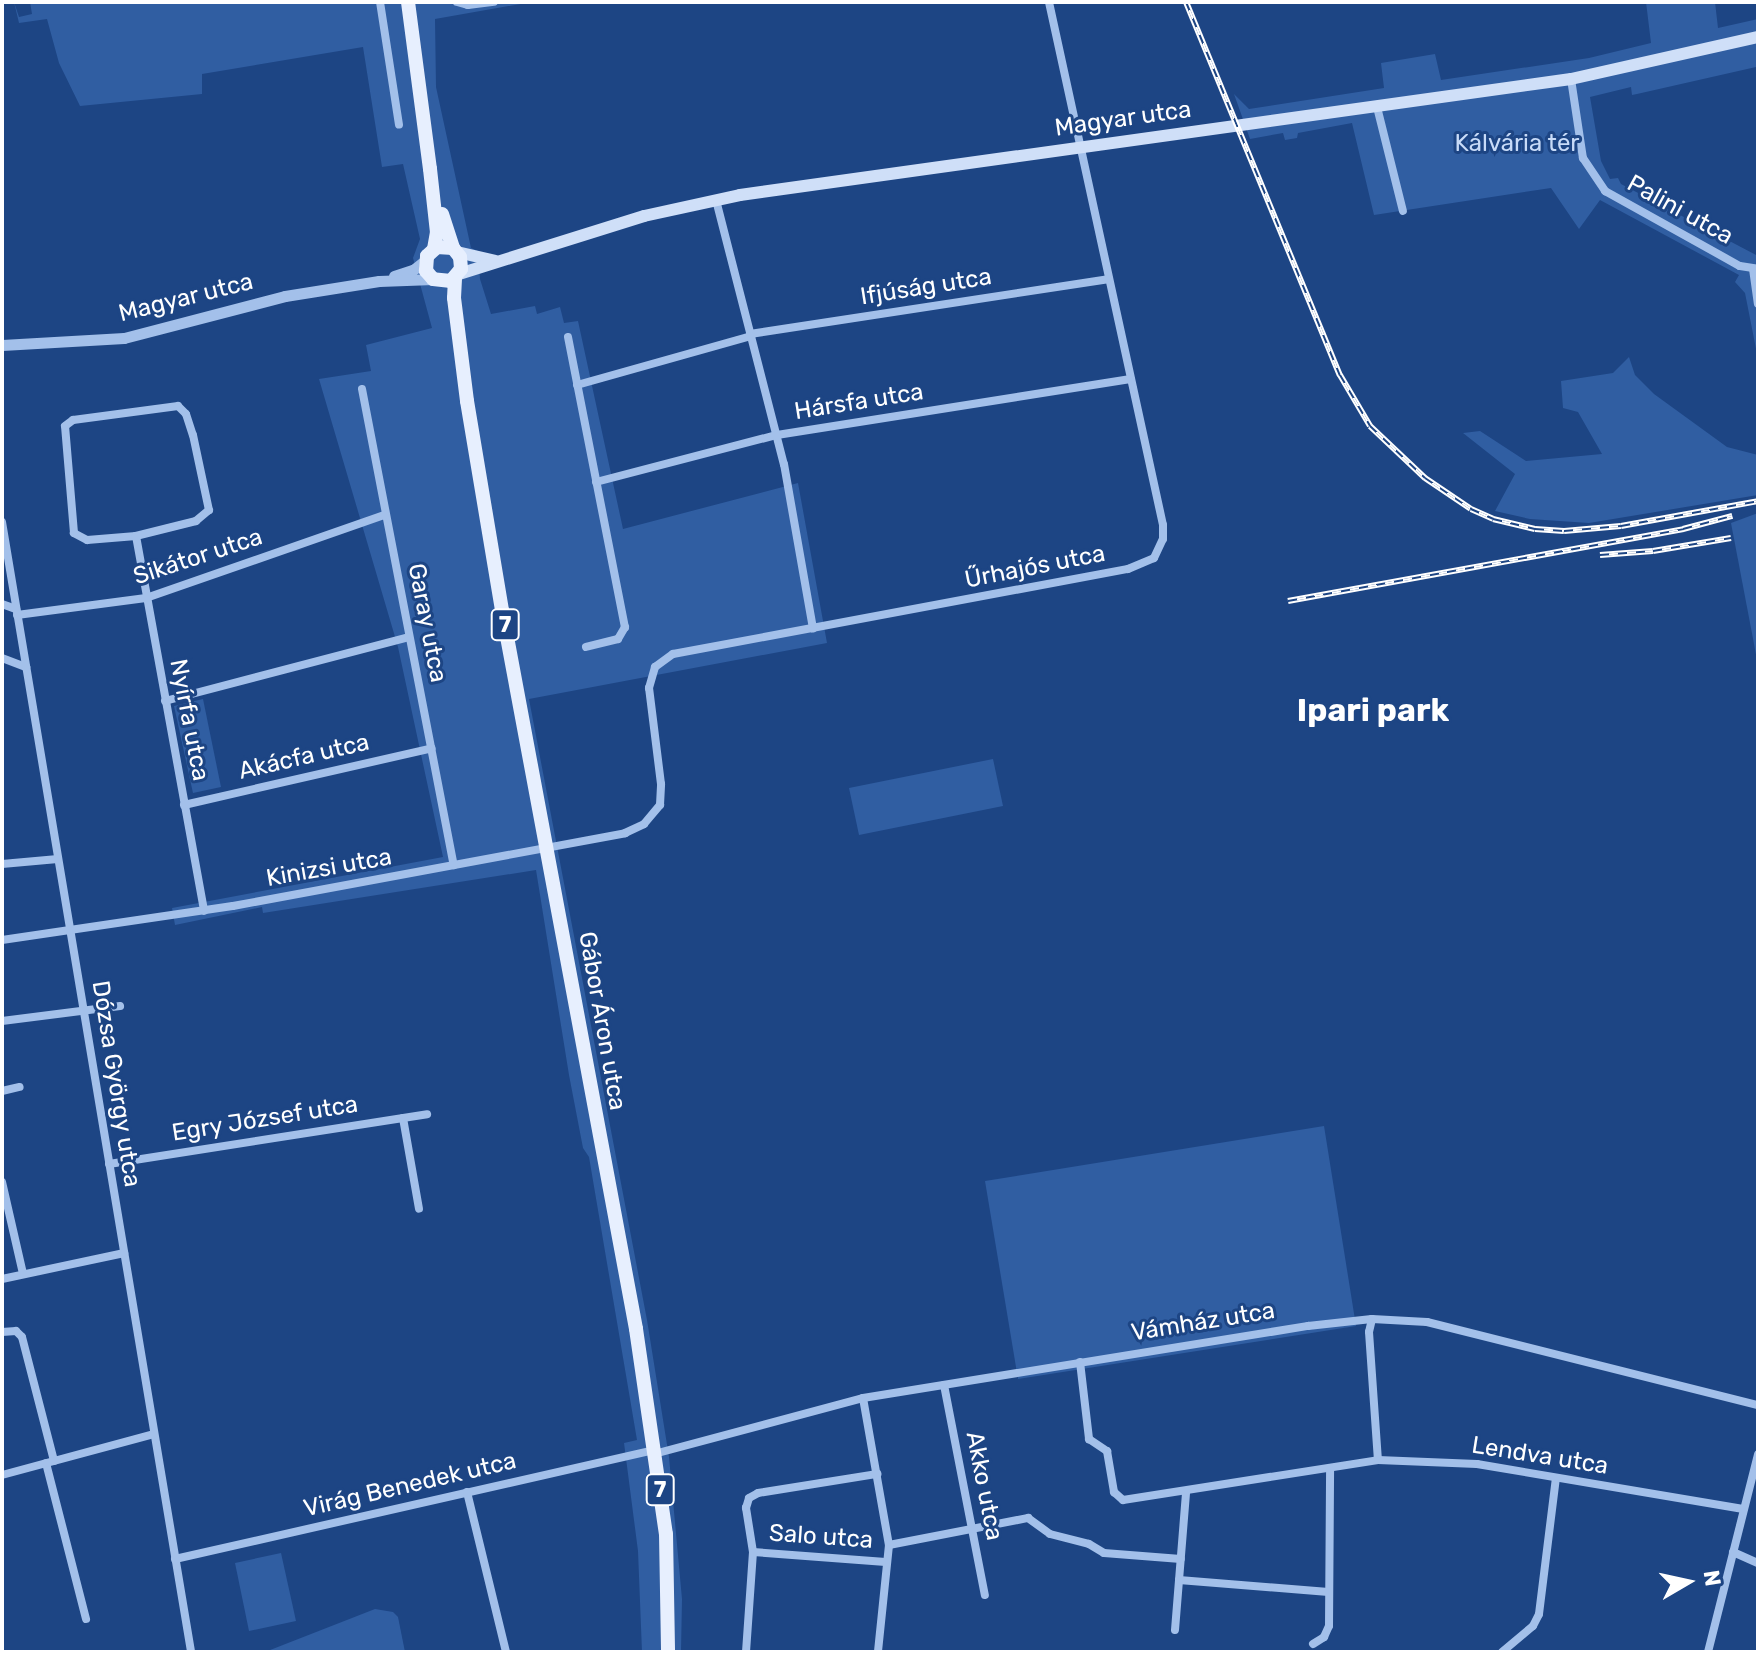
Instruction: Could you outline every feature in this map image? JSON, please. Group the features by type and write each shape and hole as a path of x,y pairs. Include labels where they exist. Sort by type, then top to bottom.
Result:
{"main road":[{"name":"7","path":"408,2 437,232 426,271 435,281"},
{"name":"Magyar utca","path":"457,276 644,216 716,200 1571,79 1758,37"},
{"name":"7","path":"430,169 455,250 462,263 457,276"},
{"path":"430,254 455,250 498,262"},
{"path":"435,281 457,276"},
{"name":"Gábor Áron utca","path":"457,276 454,298 467,401 502,610 636,1329 666,1534 668,1652"},
{"name":"Gábor Áron utca","path":"435,281 467,401"}],"street":[{"path":"380,2 399,125"},
{"path":"457,2 475,5 494,2"},
{"name":"Űrhajós utca","path":"656,812 661,784 649,688 655,667 665,658 691,649 1098,575 1149,562 1161,546 1163,525 1078,148 1049,2"},
{"name":"Palini utca","path":"1571,79 1583,158 1605,191 1726,258 1756,269"},
{"path":"1377,107 1403,211"},
{"path":"716,200 777,435 813,628"},
{"name":"Magyar utca","path":"2,345 124,338 272,299 379,281 413,270 430,254"},
{"path":"1756,269 1758,304"},
{"name":"Ifjúság utca","path":"577,385 750,335 1108,279"},
{"name":"Magyar utca","path":"379,281 435,281"},
{"path":"568,337 625,627 618,639 586,647"},
{"name":"Hársfa utca","path":"596,482 777,435 1131,379"},
{"name":"Garay utca","path":"362,389 454,865"},
{"path":"178,406 186,414 193,435 209,510 196,521 136,536 87,540 74,533 65,426 73,420 178,406"},
{"name":"Sikátor utca","path":"2,604 17,612 146,598 385,515"},
{"name":"Dózsa György utca","path":"2,522 191,1652"},
{"name":"Nyírfa utca","path":"136,536 204,911"},
{"path":"165,701 409,637"},
{"path":"2,658 26,667"},
{"name":"Akácfa utca","path":"184,805 432,748"},
{"name":"Kinizsi utca","path":"2,940 204,911 548,849 625,833 644,824 656,812"},
{"path":"2,864 58,859"},
{"path":"2,1021 120,1006"},
{"path":"2,1091 20,1087"},
{"name":"Egry József utca","path":"109,1164 427,1114"},
{"path":"403,1118 419,1209"},
{"path":"2,1182 23,1274"},
{"path":"2,1279 124,1253"},
{"path":"1372,1319 1369,1332 1370,1363 1378,1460"},
{"name":"Vámház utca","path":"654,1452 863,1398 1372,1319 1427,1322 1758,1405"},
{"path":"2,1332 13,1330 22,1337 86,1619"},
{"name":"Lendva utca","path":"1080,1362 1089,1439 1107,1451 1116,1495 1128,1500 1378,1460 1477,1464 1743,1509"},
{"name":"Akko utca","path":"944,1385 985,1595"},
{"path":"863,1398 889,1545 878,1652"},
{"path":"2,1475 154,1434"},
{"name":"Virág Benedek utca","path":"175,1559 654,1452"},
{"path":"1708,1652 1758,1454"},
{"path":"1313,1644 1327,1633 1330,1470"},
{"path":"746,1652 753,1552 746,1508 753,1495 877,1474"},
{"path":"1502,1652 1533,1626 1539,1614 1556,1478"},
{"path":"467,1492 506,1652"},
{"path":"1175,1630 1186,1492"},
{"path":"889,1545 1028,1518 1050,1534 1089,1544 1104,1553 1181,1559"},
{"name":"Salo utca","path":"753,1552 886,1562"},
{"path":"1733,1552 1758,1563"},
{"path":"1179,1580 1329,1592"}],"green space":[{"path":"14,2 19,17 32,14 30,2 532,2 435,19 436,87 471,248 478,251 480,279 491,314 535,306 537,314 560,307 564,323 578,321 623,529 798,483 827,643 529,699 647,1320 669,1457 682,1599 681,1652 642,1652 638,1551 624,1443 637,1440 589,1157 583,1148 569,1075 536,870 263,913 262,907 175,925 172,908 443,857 398,647 319,379 371,371 366,345 432,328 413,258 420,239 403,164 382,167 363,47 202,74 202,94 80,106 59,63 47,19 19,23"},
{"name":"Kálvária tér","path":"1646,2 1715,2 1718,28 1758,19 1756,67 1632,95 1631,87 1590,97 1601,161 1610,179 1618,178 1621,184 1758,256 1758,359 1745,293 1735,282 1739,275 1600,200 1579,229 1551,188 1374,215 1352,123 1298,133 1297,138 1285,140 1283,133 1250,139 1234,94 1249,109 1384,88 1381,63 1435,54 1441,80 1589,58 1651,43"},
{"path":"1629,357 1635,375 1654,394 1727,447 1758,455 1758,495 1589,523 1530,519 1495,511 1515,474 1463,433 1480,431 1526,461 1602,454 1578,412 1563,408 1561,381 1613,373"},
{"path":"1758,513 1758,665 1731,523"},
{"path":"203,699 221,787 193,793 174,706"},
{"path":"993,759 1003,806 859,835 849,788"},
{"path":"1324,1126 1356,1326 1018,1379 985,1181"},
{"path":"281,1553 296,1621 249,1631 235,1563"},
{"path":"375,1609 393,1612 398,1617 405,1652 265,1652"}],"railway":[{"path":"1186,2 1340,375 1370,426 1425,478 1471,509 1493,519 1535,529 1564,531 1621,526 1758,501"},
{"path":"1288,601 1683,529 1732,516"},
{"path":"1600,555 1653,551 1731,538"}],"district":[{"name":"Ipari park","path":"1373,710"}]}
